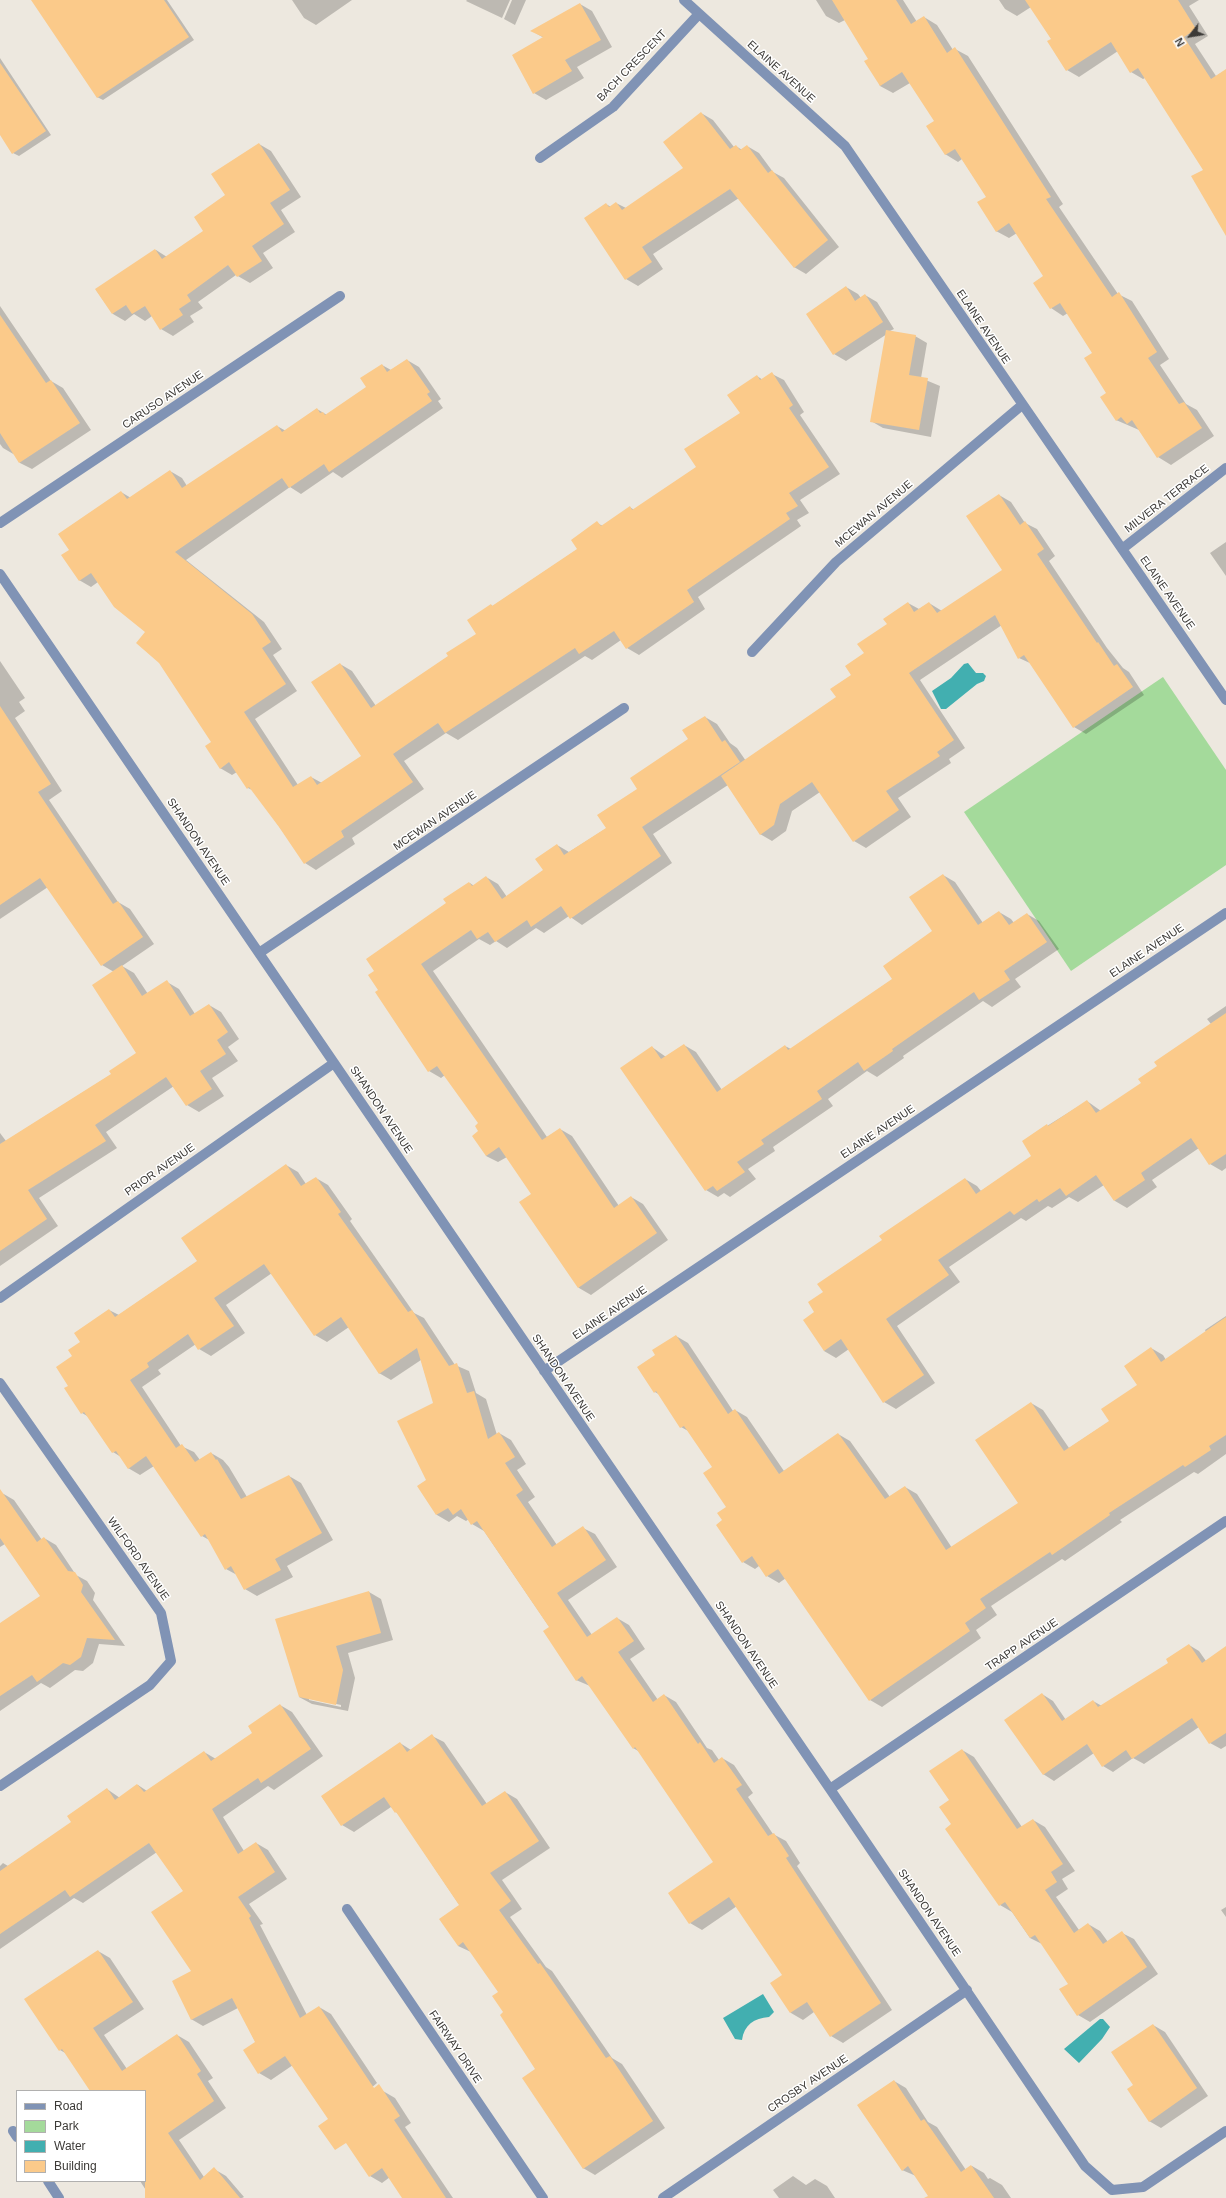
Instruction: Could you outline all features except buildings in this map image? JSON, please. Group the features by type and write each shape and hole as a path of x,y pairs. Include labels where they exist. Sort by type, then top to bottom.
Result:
{"street":[{"name":"ELAINE AVENUE","path":"684,0 698,15 845,146 1226,700"},
{"name":"BACH CRESCENT","path":"540,158 613,107 698,15"},
{"name":"CARUSO AVENUE","path":"0,523 340,296"},
{"name":"MCEWAN AVENUE","path":"752,652 836,562 1022,405"},
{"name":"MILVERA TERRACE","path":"1122,549 1226,468"},
{"name":"SHANDON AVENUE","path":"0,574 1086,2166 1112,2190 1143,2187 1226,2131"},
{"name":"MCEWAN AVENUE","path":"259,953 624,708"},
{"name":"ELAINE AVENUE","path":"544,1371 1226,913"},
{"name":"PRIOR AVENUE","path":"0,1298 334,1063"},
{"name":"WILFORD AVENUE","path":"0,1383 161,1613 171,1661 150,1685 0,1786"},
{"name":"TRAPP AVENUE","path":"830,1789 1226,1521"},
{"name":"FAIRWAY DRIVE","path":"347,1909 543,2198"},
{"name":"CROSBY AVENUE","path":"663,2198 967,1990"},
{"path":"49,2182 59,2198"}],"green space":[{"path":"1163,677 1226,770 1226,865 1071,971 964,812"}],"water":[{"path":"968,663 976,673 983,673 986,676 984,681 977,684 946,709 941,709 932,691 951,678 964,664"},
{"path":"763,1994 774,2012 769,2017 754,2021 747,2026 742,2040 735,2039 723,2018"},
{"path":"1100,2019 1103,2019 1110,2027 1102,2039 1079,2063 1064,2049"}]}
